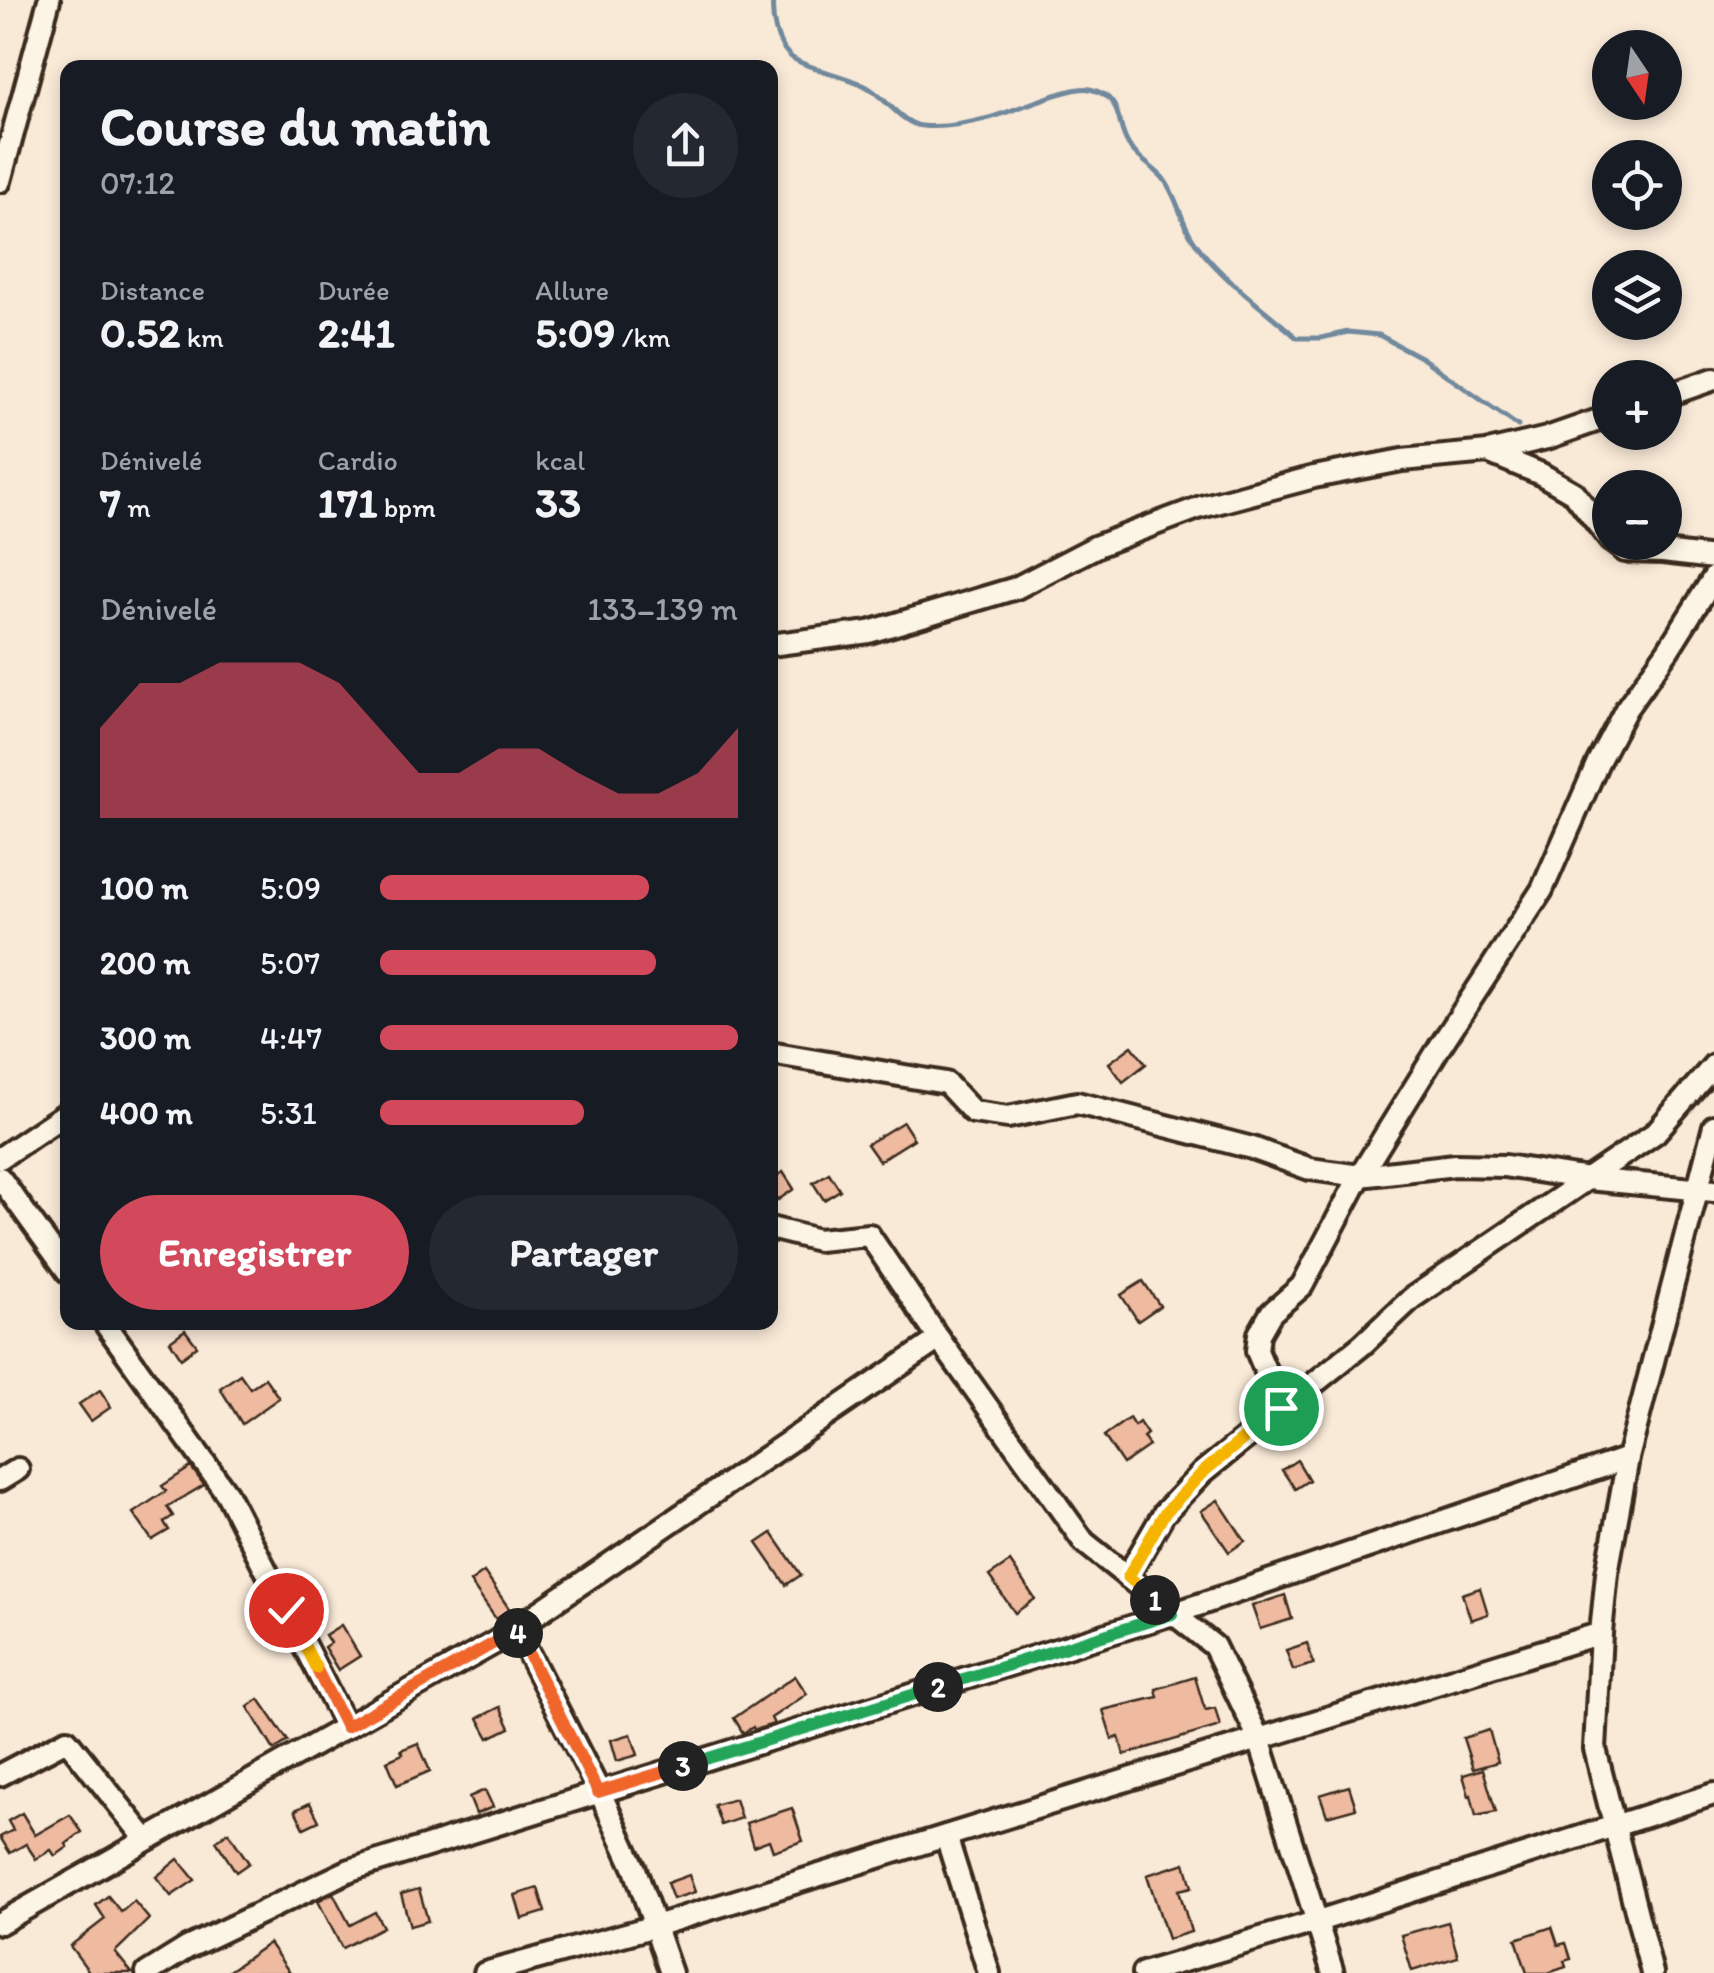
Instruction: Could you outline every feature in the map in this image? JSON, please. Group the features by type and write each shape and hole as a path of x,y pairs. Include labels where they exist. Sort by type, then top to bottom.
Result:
{"street":[{"path":"0,182 49,0"},
{"path":"1682,390 1714,379"},
{"path":"778,645 870,632 1016,588 1097,546 1201,507 1402,460 1488,452 1592,422"},
{"path":"1488,452 1574,493 1592,514"},
{"path":"1682,553 1714,558"},
{"path":"1281,1408 1281,1388 1266,1372 1257,1351 1259,1334 1270,1313 1302,1286 1360,1176 1542,890 1598,762 1626,709 1714,577"},
{"path":"778,1053 946,1083 973,1112 1008,1117 1078,1103 1252,1148 1310,1169 1360,1176 1455,1164 1505,1166 1706,1191"},
{"path":"1128,1577 1164,1514 1202,1473 1362,1345 1412,1298 1655,1133 1714,1065"},
{"path":"0,1158 60,1117"},
{"path":"1652,1973 1596,1750 1601,1633 1607,1573 1628,1458 1706,1191 1714,1126"},
{"path":"0,1178 60,1261"},
{"path":"778,1230 818,1240 869,1235 938,1339 1084,1542 1214,1646 1259,1739 1332,1973"},
{"path":"110,1330 227,1494 346,1727"},
{"path":"0,1923 494,1643 938,1339"},
{"path":"147,1973 186,1948 350,1870 1172,1614 1628,1458"},
{"path":"516,1629 634,1869 671,1973"},
{"path":"485,1973 655,1926 1601,1633"},
{"path":"0,1775 67,1740 146,1839"},
{"path":"1144,1973 1714,1794"},
{"path":"946,1836 988,1973"}],"building":[{"path":"1132,1046 1146,1064 1123,1082 1109,1063"},
{"path":"903,1122 914,1139 879,1161 867,1144"},
{"path":"783,1172 794,1189 778,1200 778,1175"},
{"path":"829,1173 840,1190 824,1200 813,1183"},
{"path":"1143,1281 1160,1306 1138,1321 1121,1295"},
{"path":"185,1330 197,1346 181,1358 170,1341"},
{"path":"240,1374 250,1388 265,1378 279,1398 242,1424 220,1388"},
{"path":"100,1390 111,1407 91,1421 79,1404"},
{"path":"1129,1418 1134,1426 1139,1422 1149,1446 1123,1464 1104,1436"},
{"path":"1297,1460 1309,1480 1295,1489 1282,1470"},
{"path":"191,1467 204,1485 167,1507 173,1516 164,1522 169,1530 152,1540 133,1513 166,1491 162,1486"},
{"path":"1218,1500 1245,1541 1229,1552 1201,1511"},
{"path":"772,1533 801,1575 786,1585 757,1543"},
{"path":"1010,1562 1035,1599 1015,1613 989,1576"},
{"path":"484,1572 510,1610 496,1619 470,1582"},
{"path":"1480,1588 1488,1614 1471,1620 1462,1594"},
{"path":"1285,1595 1292,1619 1260,1629 1252,1606"},
{"path":"341,1625 360,1656 338,1670 324,1647 330,1643 325,1635"},
{"path":"1307,1643 1314,1664 1293,1670 1286,1650"},
{"path":"795,1676 807,1694 771,1718 774,1724 743,1733 734,1718"},
{"path":"1195,1677 1205,1710 1215,1708 1220,1726 1124,1755 1119,1737 1112,1739 1103,1710 1158,1697 1156,1689"},
{"path":"259,1699 288,1741 274,1750 248,1707"},
{"path":"500,1707 510,1728 489,1738 478,1718"},
{"path":"1489,1730 1498,1762 1473,1769 1463,1738"},
{"path":"631,1734 638,1755 617,1761 611,1740"},
{"path":"418,1743 430,1771 397,1785 387,1761"},
{"path":"1483,1769 1496,1812 1476,1816 1463,1775"},
{"path":"1349,1786 1356,1808 1327,1816 1320,1795"},
{"path":"485,1790 493,1807 476,1814 469,1797"},
{"path":"735,1799 741,1818 721,1825 714,1805"},
{"path":"310,1803 319,1821 304,1828 295,1810"},
{"path":"792,1808 803,1841 773,1851 769,1840 753,1846 746,1823"},
{"path":"22,1813 35,1835 70,1815 82,1832 55,1856 51,1850 36,1859 26,1844 10,1853 0,1837 13,1830 8,1821"},
{"path":"228,1832 249,1863 236,1872 216,1841"},
{"path":"178,1859 195,1880 171,1896 156,1877"},
{"path":"1185,1863 1192,1887 1179,1890 1191,1932 1168,1939 1147,1875"},
{"path":"689,1875 695,1892 673,1899 667,1883"},
{"path":"538,1888 545,1912 522,1919 515,1895"},
{"path":"419,1889 428,1921 410,1926 401,1894"},
{"path":"333,1893 350,1925 375,1912 383,1927 342,1948 318,1901"},
{"path":"108,1896 121,1912 134,1901 149,1919 115,1952 132,1973 90,1973 70,1946 105,1919 96,1905"},
{"path":"1448,1922 1458,1957 1412,1971 1401,1935"},
{"path":"1552,1927 1558,1945 1566,1943 1571,1959 1564,1961 1566,1967 1548,1973 1527,1973 1516,1939"},
{"path":"269,1943 290,1973 226,1973"}],"waterway":[{"path":"773,0 776,30 790,56 867,87 901,115 922,126 973,122 1081,89 1101,93 1114,106 1130,147 1168,185 1202,252 1297,338 1348,332 1379,335 1422,358 1518,426"}],"route":[{"path":"286,1610 346,1727 516,1629 598,1792 1172,1614 1128,1577 1164,1514 1202,1473 1281,1408"}]}
